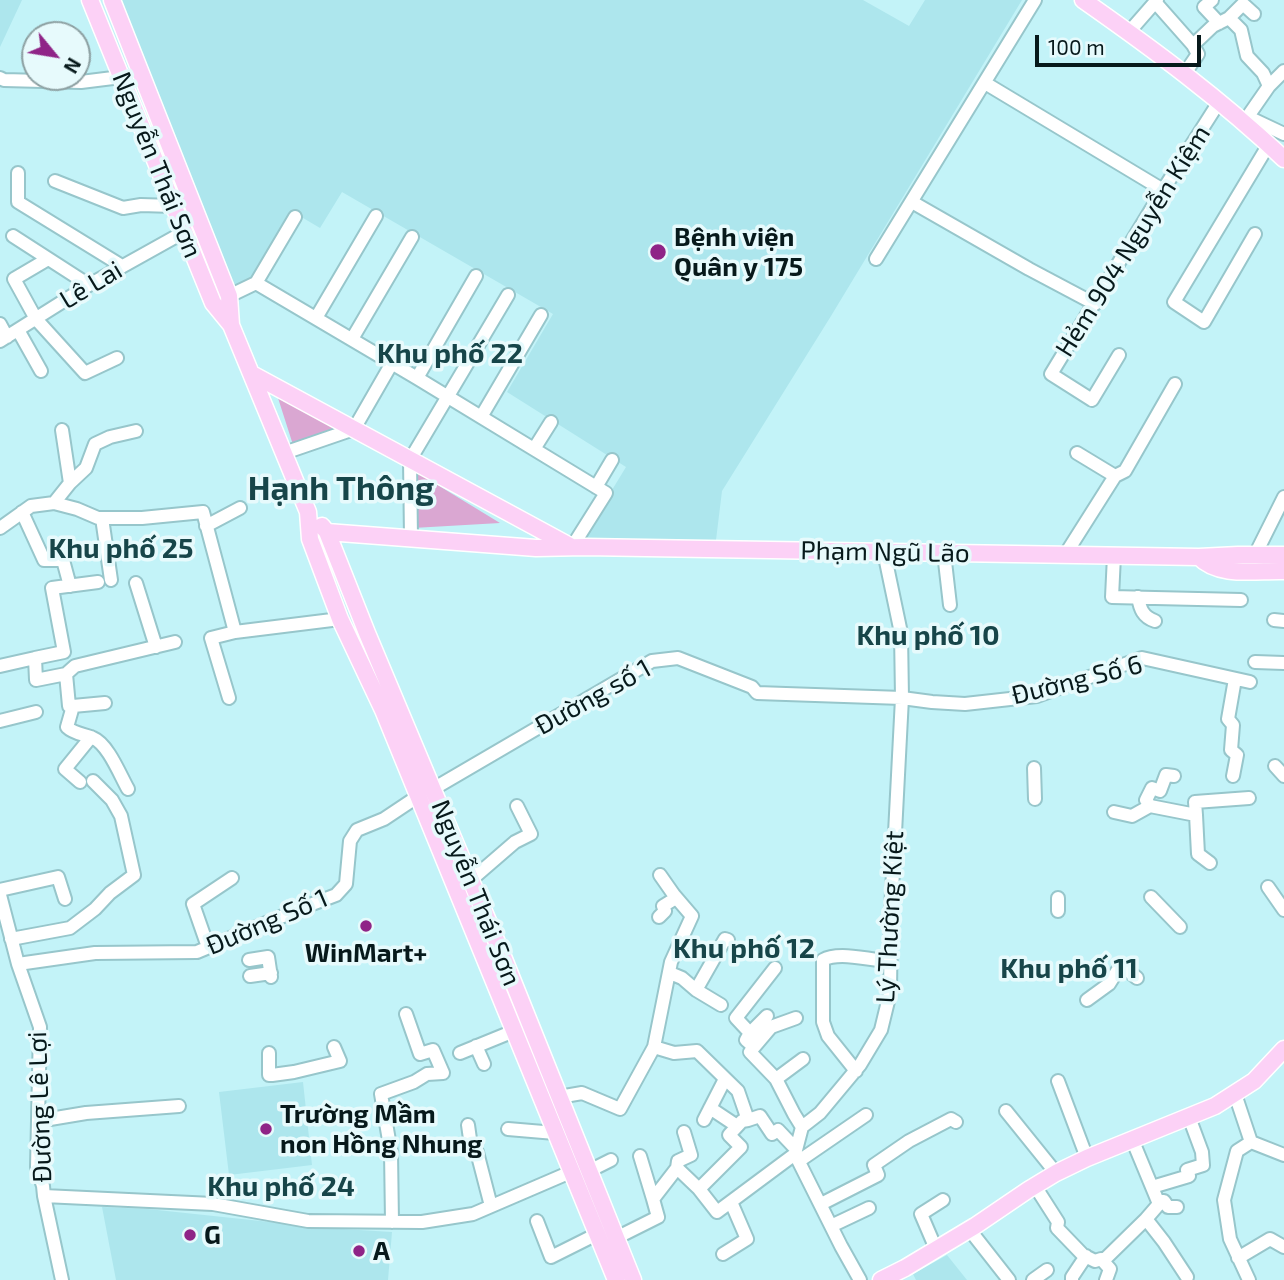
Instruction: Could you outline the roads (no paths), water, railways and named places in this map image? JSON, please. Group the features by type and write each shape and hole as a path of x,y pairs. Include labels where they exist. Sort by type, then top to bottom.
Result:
{"main road":[{"name":"Nguyễn Thái Sơn","path":"90,0 213,303 231,325 284,453 308,512 310,539 341,618 383,710 616,1280"},
{"name":"Nguyễn Thái Sơn","path":"112,0 229,296 231,325"},
{"path":"1091,3 1246,120 1284,159"},
{"name":"Phạm Ngũ Lão","path":"251,374 572,547"},
{"name":"Nguyễn Thái Sơn","path":"308,512 327,532 366,633 471,880 633,1280"},
{"name":"Phạm Ngũ Lão","path":"327,532 536,548 1250,559 1284,555"},
{"name":"Phạm Ngũ Lão","path":"1199,557 1207,565 1219,569 1284,571"},
{"path":"1250,559 1284,565"},
{"path":"881,1280 908,1274 936,1250 1056,1174 1087,1158 1215,1106 1254,1081 1284,1049"}],"street":[{"path":"876,259 1035,0"},
{"path":"1212,0 1204,7 1241,30 1247,56 1263,73 1269,86"},
{"path":"1129,32 1156,1 1198,54 1185,73"},
{"path":"1193,45 1243,4 1254,14"},
{"path":"1284,71 1269,86 1246,120 1284,134"},
{"path":"91,81 121,77"},
{"path":"0,78 21,80"},
{"path":"985,83 1163,190"},
{"name":"Hẻm 904 Nguyễn Kiệm","path":"1119,355 1093,400 1051,374 1219,102"},
{"path":"1255,234 1204,322 1174,302 1269,145"},
{"path":"18,173 18,202 122,266"},
{"path":"55,181 123,208 173,205"},
{"path":"912,202 1028,269 1095,303"},
{"path":"316,318 376,216"},
{"path":"229,296 256,283 295,217"},
{"name":"Lê Lai","path":"9,336 89,285 184,232"},
{"path":"13,236 89,285"},
{"path":"352,340 412,237"},
{"path":"48,259 14,279 36,319 85,373 117,358"},
{"path":"417,377 476,276"},
{"path":"256,283 606,492 572,547"},
{"path":"411,538 410,460 508,295"},
{"path":"481,416 541,316"},
{"path":"0,324 41,371"},
{"path":"284,453 354,429 392,363"},
{"path":"1065,555 1115,476 1125,471 1175,384"},
{"path":"534,449 551,422"},
{"path":"62,430 70,483"},
{"path":"54,503 86,468 95,444 110,437 136,431"},
{"path":"1077,453 1115,476"},
{"path":"596,486 612,460"},
{"path":"1250,559 1284,497"},
{"path":"0,528 31,506 54,503 98,518 142,518 203,512 234,632"},
{"path":"206,526 240,508"},
{"path":"22,512 44,560 63,560 70,586"},
{"path":"0,666 64,652 52,588 104,581 102,518"},
{"name":"Lý Thường Kiệt","path":"797,1155 803,1127 820,1113 856,1071 881,1030 890,993 891,911 902,698 901,633 884,552"},
{"path":"944,553 950,605"},
{"path":"1114,556 1112,597 1241,600"},
{"path":"136,583 156,647"},
{"path":"1138,597 1140,610 1148,619 1155,621"},
{"path":"229,698 211,638 234,632 341,618"},
{"path":"35,658 36,680 66,674 75,666 175,642"},
{"name":"Đường số 1","path":"417,797 652,661 678,657 752,687 758,693 902,698"},
{"name":"Đường Số 6","path":"902,698 965,704 1037,696 1142,658 1250,682"},
{"path":"1255,662 1284,663"},
{"path":"66,674 69,706 106,703"},
{"path":"1233,776 1237,755 1231,750 1233,725 1228,719 1235,679"},
{"path":"73,706 67,727 71,731 96,738 106,749 128,789"},
{"path":"0,721 36,712"},
{"path":"11,939 70,928 134,875 121,816 112,800 65,769 91,737"},
{"path":"1275,766 1284,776"},
{"path":"1034,768 1035,799"},
{"path":"1150,806 1146,800 1152,788 1160,791 1166,775 1174,776"},
{"name":"Đường Số 1","path":"18,964 95,953 197,952 337,895 346,884 350,841 357,830 384,819 417,797"},
{"path":"1210,863 1198,854 1195,802 1249,798"},
{"path":"471,880 515,842 531,834 517,806"},
{"path":"1114,812 1132,816 1150,806 1196,815"},
{"path":"559,1097 582,1093 620,1109 654,1047 671,962 692,916 660,875"},
{"path":"0,893 58,877 65,899"},
{"path":"208,947 193,904 232,878"},
{"path":"1268,887 1284,910"},
{"name":"Đường Lê Lợi","path":"0,893 18,964 40,1027 37,1167 62,1280"},
{"path":"1151,897 1180,927"},
{"path":"659,917 665,912 663,906 676,898"},
{"path":"696,989 724,939 728,940"},
{"path":"856,1071 828,1035 823,1022 823,960 829,956 891,962"},
{"path":"249,960 268,957 271,975 250,976"},
{"path":"1087,1000 1109,984 1121,965 1138,978"},
{"path":"750,1033 736,1018 775,968"},
{"path":"670,973 721,1005"},
{"path":"392,1222 391,1152 380,1094 414,1082 427,1074 443,1073 433,1050 420,1054 406,1014"},
{"path":"754,1047 746,1040 766,1016"},
{"path":"796,1018 771,1027 750,1052 776,1079 803,1127"},
{"path":"460,1053 513,1031"},
{"path":"269,1053 269,1074 272,1075 340,1061 334,1046"},
{"path":"476,1046 484,1064"},
{"path":"654,1047 674,1053 696,1051 738,1091 743,1123"},
{"path":"776,1079 803,1059"},
{"path":"725,1079 707,1114 743,1123"},
{"path":"1058,1081 1087,1158"},
{"path":"1235,1094 1251,1143"},
{"path":"38,1121 86,1113 179,1106"},
{"path":"1006,1111 1056,1174"},
{"path":"677,1168 699,1189 717,1212 797,1155 866,1115"},
{"path":"699,1189 741,1147 729,1135 743,1123 760,1116 772,1134 778,1129 797,1155 860,1280"},
{"path":"1152,1187 1189,1176 1187,1170 1203,1165 1202,1153 1188,1117"},
{"path":"821,1204 878,1175 874,1165 909,1141 951,1119 956,1122"},
{"path":"468,1125 471,1146 478,1152 491,1206"},
{"path":"508,1129 555,1133"},
{"path":"653,1199 677,1168 678,1161 691,1155 684,1132"},
{"path":"1103,1261 1159,1205 1132,1139"},
{"path":"1251,1143 1284,1156"},
{"path":"1249,1280 1230,1239 1224,1200 1237,1151 1251,1143"},
{"path":"616,1238 658,1217 640,1156"},
{"path":"44,1196 213,1204 308,1221 422,1222 463,1216 571,1172 611,1160"},
{"path":"1035,1186 1058,1222 1057,1228 1086,1256 1096,1261 1101,1259 1110,1269 1106,1280"},
{"path":"936,1250 921,1214 943,1200"},
{"path":"1158,1201 1164,1201 1168,1207 1177,1207"},
{"path":"723,1254 747,1240 731,1202"},
{"path":"831,1226 869,1208"},
{"path":"1146,1219 1188,1277"},
{"path":"537,1221 551,1257 597,1234"},
{"path":"969,1229 1009,1280"},
{"path":"1238,1258 1270,1239 1284,1247"},
{"path":"1072,1280 1086,1256"},
{"path":"1033,1280 1047,1270"}],"place":[{"name":"Bệnh viện Quân y 175","path":"658,252"},
{"name":"WinMart+","path":"366,926"},
{"name":"Trường Mầm non Hồng Nhung","path":"266,1129"},
{"name":"G","path":"190,1235"},
{"name":"A","path":"359,1251"}],"district":[{"name":"Khu phố 22","path":"450,354"},
{"name":"Hạnh Thông","path":"341,489"},
{"name":"Khu phố 25","path":"121,549"},
{"name":"Khu phố 10","path":"928,636"},
{"name":"Khu phố 12","path":"744,949"},
{"name":"Khu phố 11","path":"1069,969"},
{"name":"Khu phố 24","path":"281,1187"}]}
